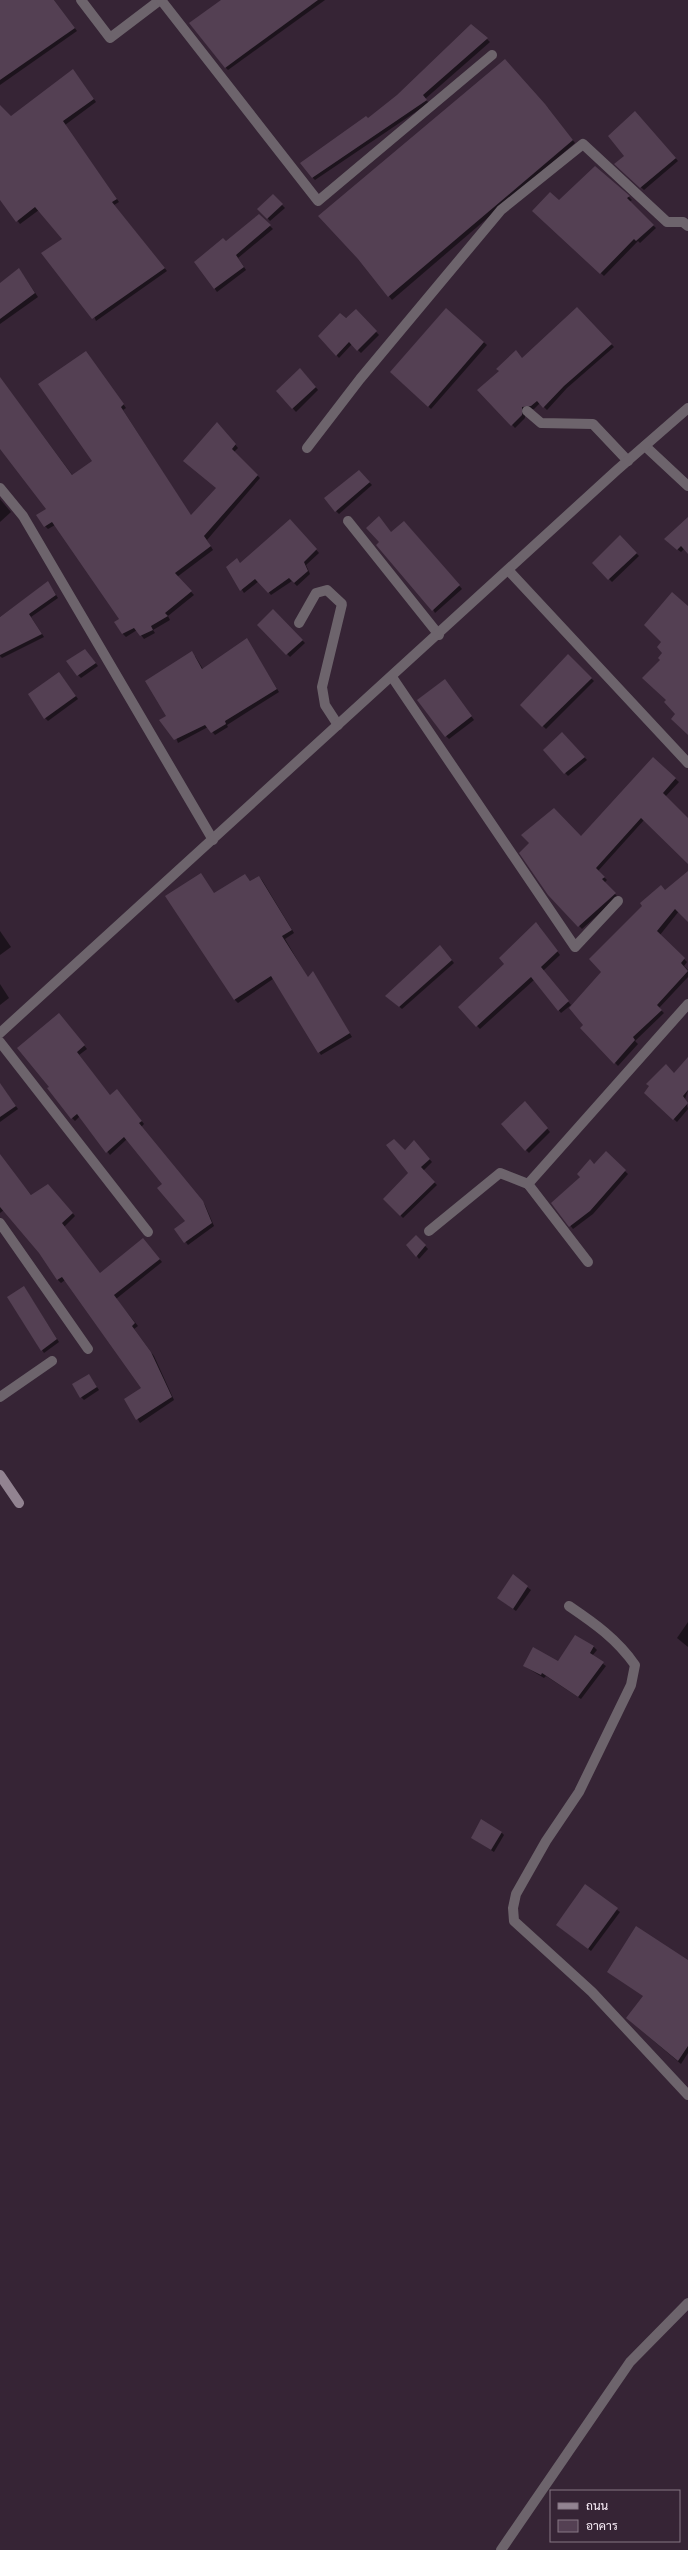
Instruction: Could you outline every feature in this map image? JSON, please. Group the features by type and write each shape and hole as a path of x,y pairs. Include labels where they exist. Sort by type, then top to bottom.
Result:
{"street":[{"path":"82,0 110,38 161,0 318,200 492,55"},
{"path":"306,448 360,379 501,210 584,144 667,222 686,222"},
{"path":"0,1033 688,408"},
{"path":"527,411 540,422 593,424 628,461"},
{"path":"645,446 688,486"},
{"path":"0,488 23,516 213,840"},
{"path":"348,522 438,635"},
{"path":"509,571 688,763"},
{"path":"299,623 316,593 327,590 342,604 322,687 325,705 338,725"},
{"path":"392,677 575,947 618,901"},
{"path":"528,1184 688,1004"},
{"path":"0,1042 148,1232"},
{"path":"428,1231 500,1173 528,1184 588,1262"},
{"path":"0,1224 88,1349"},
{"path":"0,1397 52,1361"},
{"path":"0,1475 19,1502"},
{"path":"568,1606 605,1630 635,1664 631,1686 579,1792 546,1841 516,1894 513,1908 514,1921 592,1992 688,2095"},
{"path":"501,2550 630,2362 688,2303"}],"building":[{"path":"0,0 54,0 75,28 0,80"},
{"path":"221,0 318,0 225,68 189,23"},
{"path":"471,24 488,38 423,95 427,100 312,178 300,163 366,116 368,118 397,95"},
{"path":"505,59 545,104 573,140 388,297 358,259 318,216"},
{"path":"73,69 94,99 63,121 117,199 112,202 165,268 92,319 41,253 62,239 35,207 16,222 0,200 0,105 11,116"},
{"path":"635,111 676,158 640,188 614,164 624,156 608,136"},
{"path":"595,166 630,196 627,198 654,225 636,241 634,239 600,274 532,211 550,192 559,200"},
{"path":"273,194 283,204 267,219 257,209"},
{"path":"259,214 271,225 236,255 244,267 214,289 194,262 223,238 226,241"},
{"path":"19,268 35,293 0,319 0,283"},
{"path":"577,307 612,344 564,386 543,408 537,401 531,406 522,407 522,415 511,426 477,390 499,371 496,369 516,350 522,358"},
{"path":"446,308 484,342 428,407 390,372"},
{"path":"356,309 377,331 357,351 349,342 336,356 318,336 340,313 346,318"},
{"path":"86,351 124,404 121,407 191,515 216,488 183,461 217,422 236,444 232,449 258,475 204,536 211,546 175,573 192,591 165,613 168,616 151,626 153,630 140,636 134,628 122,634 114,622 119,619 52,522 44,527 36,515 46,509 0,449 0,377 72,475 92,461 38,384"},
{"path":"300,368 316,387 292,409 276,391"},
{"path":"359,470 370,482 335,512 324,498"},
{"path":"379,516 391,532 404,521 460,585 432,611 376,545 379,542 366,528"},
{"path":"688,517 688,554 681,546 677,550 664,539"},
{"path":"290,519 317,549 304,562 308,571 294,583 289,578 268,593 255,579 240,591 226,567 237,558 240,563"},
{"path":"620,535 637,553 608,580 592,563"},
{"path":"48,581 56,595 29,614 42,634 0,655 0,617"},
{"path":"672,592 688,606 688,735 671,719 675,714 664,702 666,700 642,678 660,660 658,658 662,653 657,647 661,642 644,625"},
{"path":"273,609 303,640 286,655 257,625"},
{"path":"247,638 277,689 225,721 226,724 211,733 205,725 174,740 159,720 166,716 145,681 192,651 202,669"},
{"path":"85,649 96,663 77,676 66,661"},
{"path":"568,654 592,678 542,727 520,705"},
{"path":"59,672 76,696 44,719 28,694"},
{"path":"445,679 472,716 445,737 417,700"},
{"path":"562,732 585,757 564,774 543,750"},
{"path":"653,757 676,778 663,793 688,818 688,864 641,818 596,868 605,877 602,879 616,893 578,927 548,895 519,853 529,843 521,835 554,808 581,836"},
{"path":"688,871 688,922 675,909 657,931 685,958 681,963 688,971 657,1005 662,1010 633,1037 635,1040 614,1064 580,1028 583,1025 569,1008 601,972 589,959 642,906 640,903 661,885 665,890"},
{"path":"201,873 214,893 245,874 250,881 259,876 292,930 282,936 308,977 313,971 350,1033 318,1053 271,976 234,1000 165,896"},
{"path":"536,922 558,951 541,967 569,1001 558,1011 531,977 476,1027 458,1007 504,964 499,958"},
{"path":"440,945 452,960 399,1007 385,996"},
{"path":"59,1013 85,1045 77,1052 110,1095 117,1089 142,1121 139,1123 203,1201 212,1223 184,1243 174,1229 185,1221 157,1188 162,1184 124,1137 106,1153 77,1114 71,1119 47,1088 49,1087 17,1048"},
{"path":"688,1057 688,1090 683,1096 688,1103 673,1120 644,1093 649,1086 646,1084 666,1064 674,1073"},
{"path":"0,1083 16,1106 0,1117"},
{"path":"525,1101 548,1128 525,1151 501,1124"},
{"path":"394,1139 405,1150 414,1140 430,1159 421,1167 435,1182 400,1216 383,1199 408,1173 386,1145"},
{"path":"606,1151 626,1170 590,1211 569,1227 551,1203 580,1177 577,1174 590,1159 594,1164"},
{"path":"0,1154 31,1195 48,1184 73,1213 62,1223 100,1273 143,1238 160,1259 114,1295 135,1323 132,1326 151,1352 172,1397 136,1420 124,1399 141,1388 62,1277 57,1280 39,1253 0,1207"},
{"path":"416,1235 426,1245 416,1257 406,1245"},
{"path":"24,1286 57,1339 41,1351 7,1297"},
{"path":"89,1374 97,1387 80,1398 72,1384"},
{"path":"513,1574 528,1586 513,1609 497,1598"},
{"path":"575,1635 594,1646 590,1653 604,1662 578,1697 542,1673 541,1675 523,1666 533,1647 558,1661"},
{"path":"481,1819 502,1832 491,1850 471,1838"},
{"path":"585,1884 618,1908 588,1949 556,1925"},
{"path":"636,1926 688,1960 688,2046 678,2061 626,2018 643,1996 607,1972"}]}
